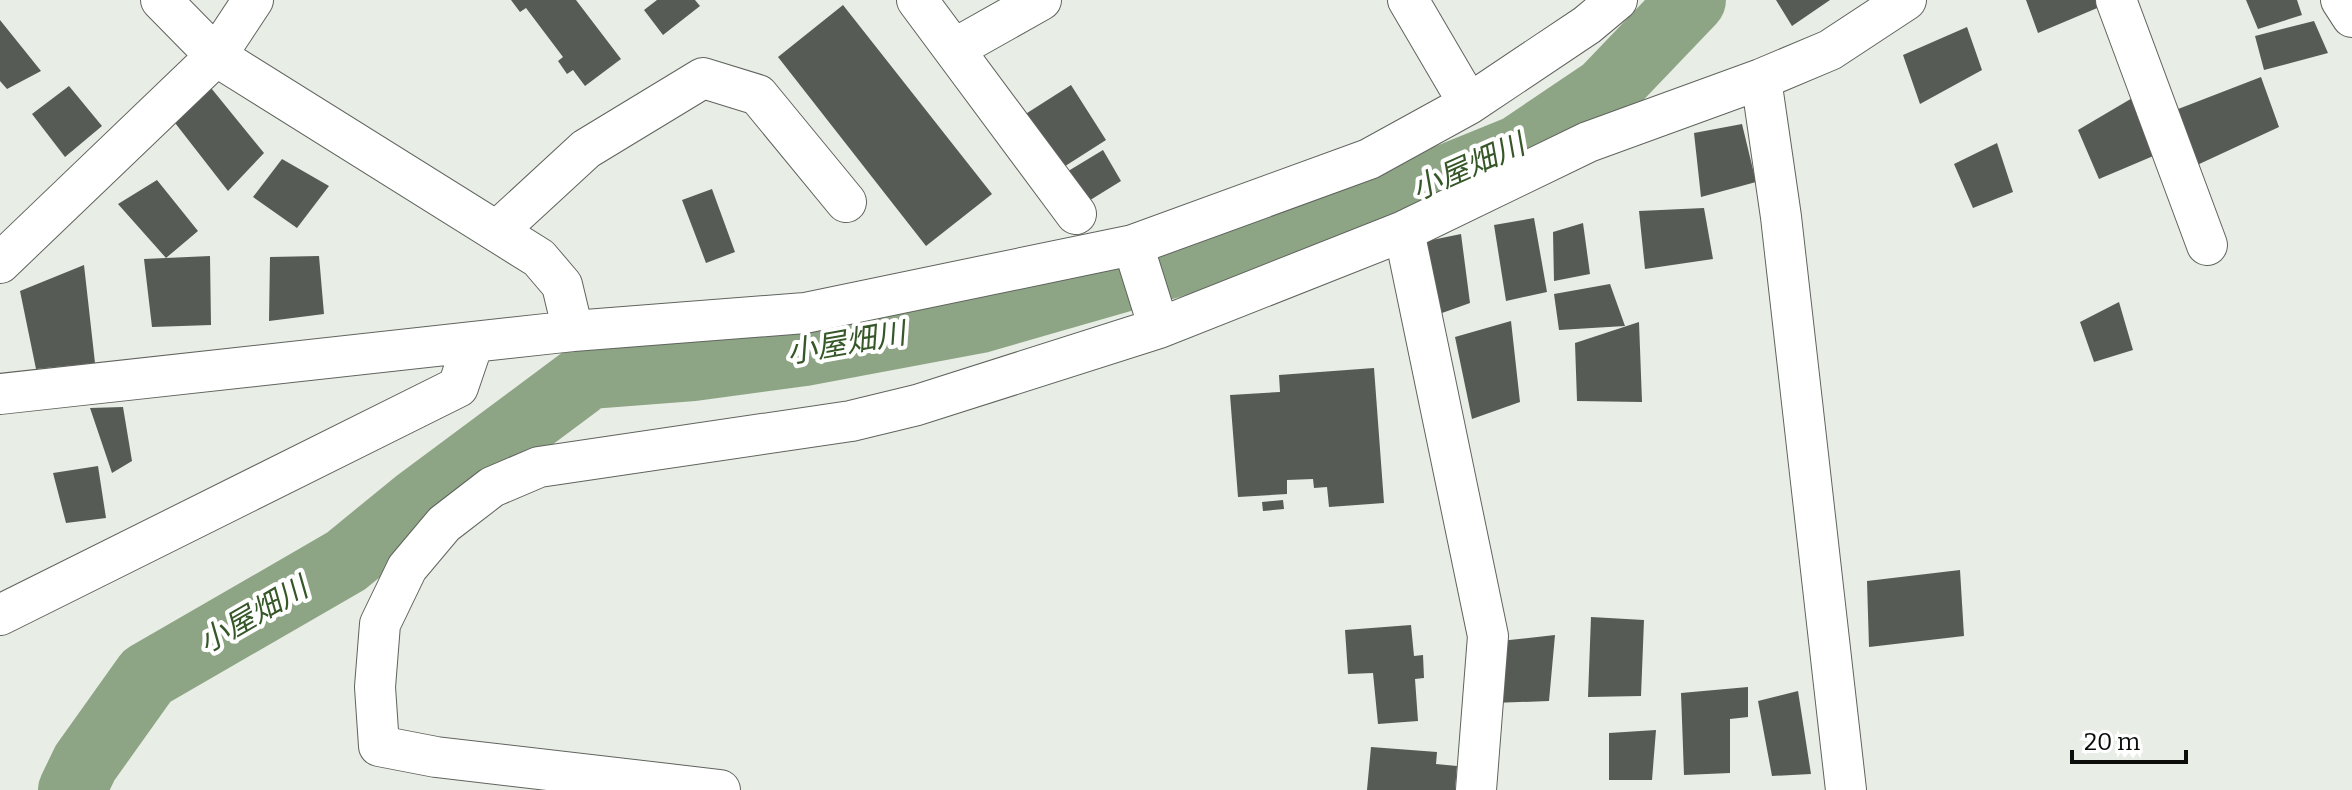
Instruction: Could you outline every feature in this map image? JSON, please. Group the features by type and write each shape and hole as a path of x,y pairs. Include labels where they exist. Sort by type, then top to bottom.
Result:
{"street":[{"path":"161,0 216,56 539,258 562,285 573,331"},
{"path":"0,263 216,56 253,0"},
{"path":"917,0 1076,214"},
{"path":"954,49 1041,0"},
{"path":"1408,0 1469,104"},
{"path":"0,394 573,331 805,313 1135,252 1369,159 1469,104 1587,25 1617,0"},
{"path":"720,790 436,757 379,746 375,687 380,624 407,568 444,524 492,487 539,467 851,421 917,405 1404,231 1588,142 1761,79 1830,50 1906,0"},
{"path":"2116,0 2207,245"},
{"path":"2341,0 2352,17"},
{"path":"497,231 586,149 703,78 758,95 846,202"},
{"path":"1761,79 1781,217 1846,790"},
{"path":"1404,231 1488,636 1476,790"},
{"path":"1135,252 1157,321"},
{"path":"0,615 458,387 473,343"}],"building":[{"path":"511,0 576,0 621,59 585,86 573,70 567,74 558,61 563,57 526,8 520,12"},
{"path":"657,0 695,0 700,6 663,35 644,10"},
{"path":"1776,0 1830,0 1792,26"},
{"path":"2026,0 2100,0 2102,6 2038,33"},
{"path":"2246,0 2297,0 2302,15 2258,29"},
{"path":"843,5 992,194 926,246 778,57"},
{"path":"0,20 41,71 7,89 0,81"},
{"path":"2314,21 2328,53 2264,70 2255,36"},
{"path":"1967,27 1982,70 1920,104 1903,55"},
{"path":"2261,77 2279,127 2195,166 2173,111"},
{"path":"207,83 264,153 228,191 172,119"},
{"path":"1071,85 1106,140 1059,170 1024,115"},
{"path":"69,86 102,126 65,157 32,114"},
{"path":"2134,97 2158,154 2099,179 2078,130"},
{"path":"1742,124 1756,182 1701,197 1694,133"},
{"path":"1997,143 2013,192 1973,208 1954,164"},
{"path":"1103,150 1121,181 1079,207 1060,176"},
{"path":"282,159 329,186 297,228 253,197"},
{"path":"157,180 198,231 166,258 118,204"},
{"path":"712,189 735,252 706,263 682,200"},
{"path":"1704,208 1713,259 1645,269 1639,211"},
{"path":"1534,218 1547,292 1506,301 1494,225"},
{"path":"1583,223 1590,274 1554,281 1553,232"},
{"path":"1461,234 1470,303 1442,313 1422,242"},
{"path":"210,256 211,325 152,327 144,259"},
{"path":"319,256 324,314 269,321 270,257"},
{"path":"84,265 95,363 36,369 20,291"},
{"path":"1610,284 1625,326 1559,330 1554,294"},
{"path":"2119,302 2133,350 2094,362 2080,322"},
{"path":"1511,321 1520,402 1472,419 1455,337"},
{"path":"1639,322 1642,402 1577,401 1575,343"},
{"path":"1374,368 1384,503 1329,507 1327,487 1314,488 1313,479 1287,480 1287,494 1238,497 1230,395 1280,392 1279,375"},
{"path":"123,407 132,461 112,473 90,408"},
{"path":"98,466 106,518 66,523 53,473"},
{"path":"1283,500 1284,509 1263,511 1262,502"},
{"path":"1960,570 1964,636 1869,647 1867,581"},
{"path":"1591,617 1644,620 1641,696 1588,697"},
{"path":"1411,625 1414,656 1423,655 1424,678 1415,679 1418,721 1378,724 1373,673 1348,674 1345,630"},
{"path":"1555,635 1549,701 1492,703 1500,641"},
{"path":"1748,687 1748,717 1730,719 1730,773 1684,775 1681,693"},
{"path":"1798,691 1811,774 1772,776 1758,701"},
{"path":"1656,730 1652,780 1609,780 1609,733"},
{"path":"1371,747 1437,752 1436,764 1457,766 1455,790 1367,790"}],"waterway":[{"name":"小屋畑川","path":"72,790 85,763 147,676 346,561 417,503 589,375 693,367 804,352 980,319 1391,201 1519,149 1605,91 1692,0"}]}
